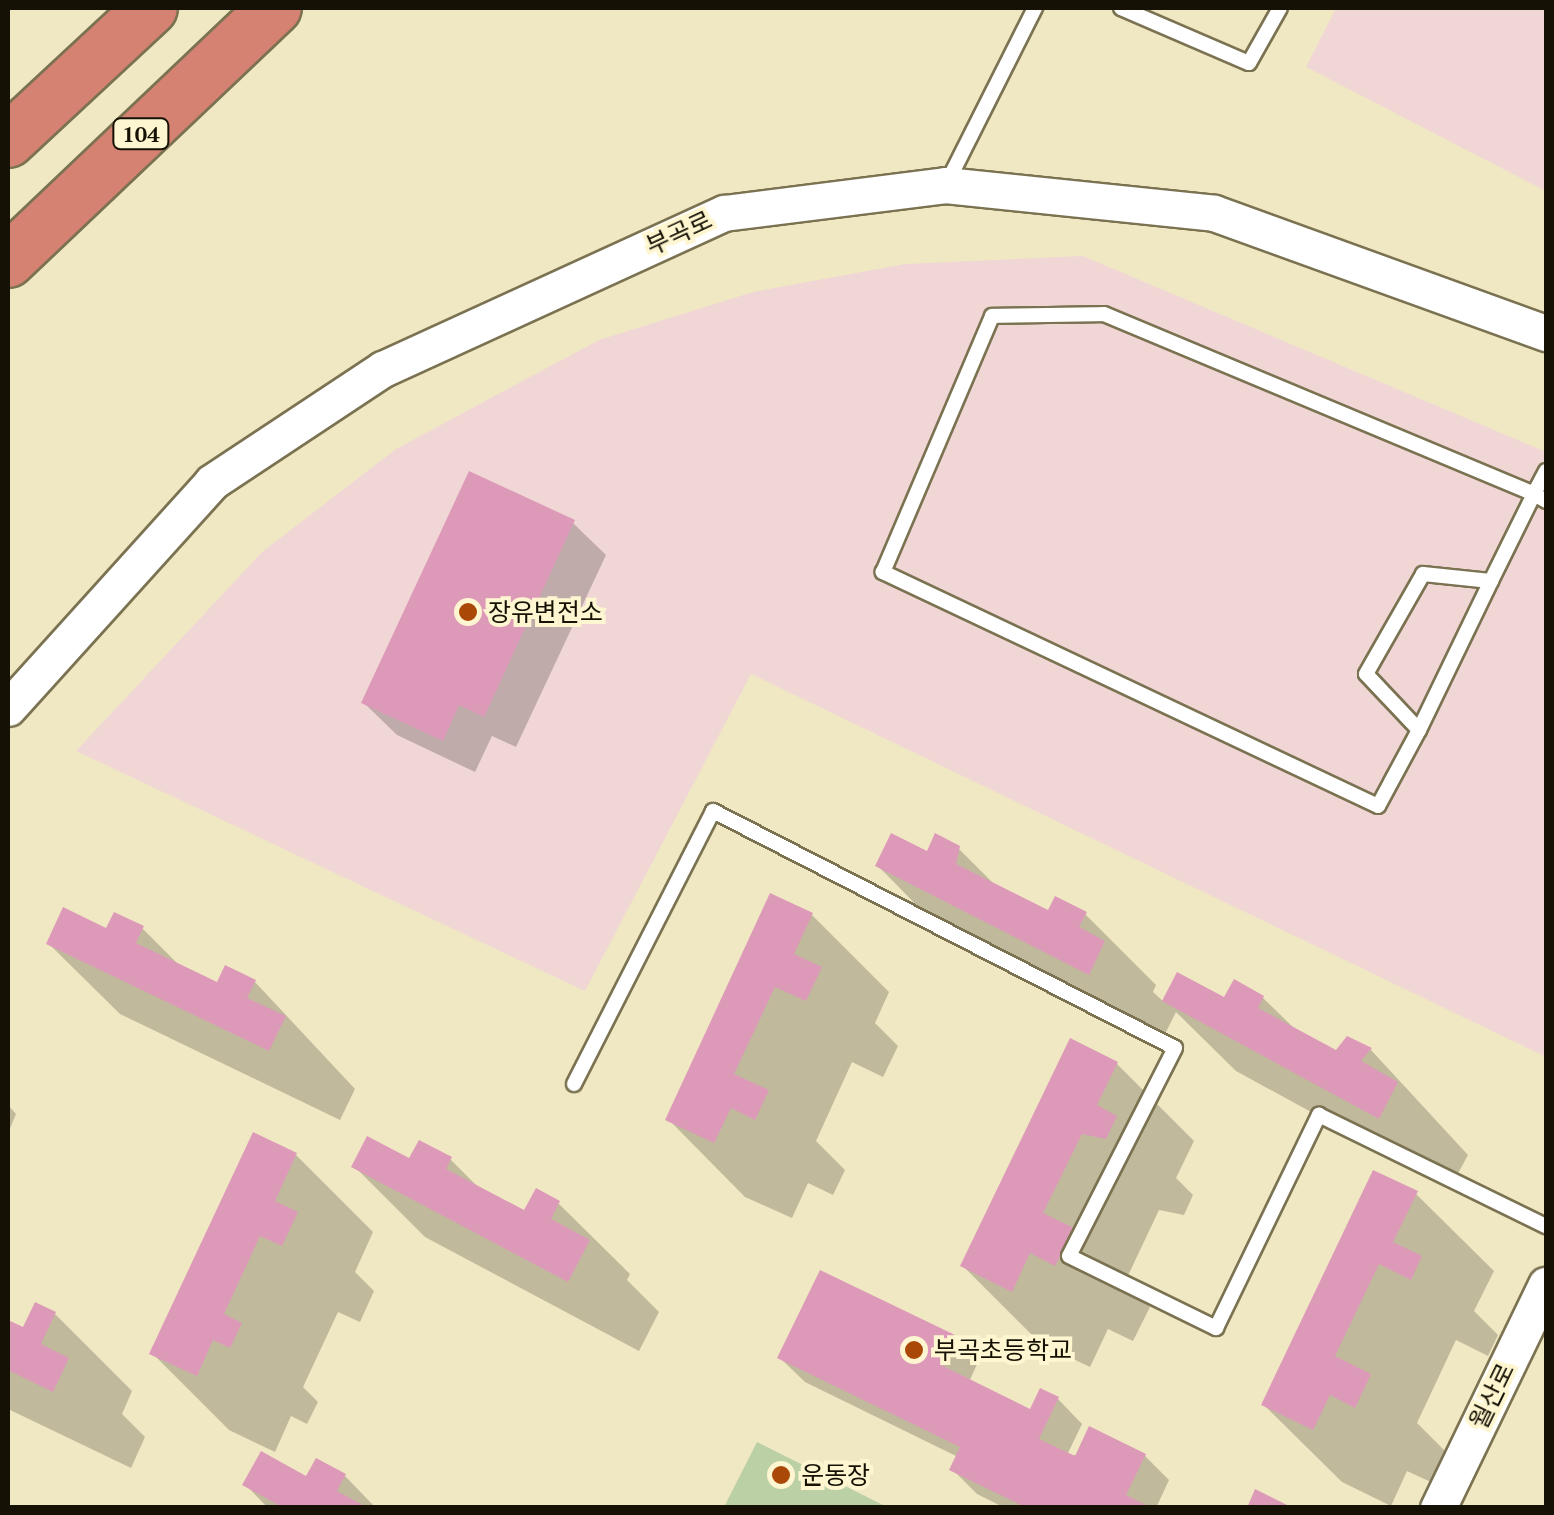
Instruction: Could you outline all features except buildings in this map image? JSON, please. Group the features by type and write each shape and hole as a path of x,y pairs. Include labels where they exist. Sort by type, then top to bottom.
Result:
{"highway":[{"path":"8,142 151,8"},
{"name":"104","path":"8,261 275,8"}],"street":[{"name":"부곡로","path":"8,708 212,482 382,369 724,212 946,186 1214,213 1546,333"},
{"name":"월산로","path":"1438,1508 1546,1285"}],"lane":[{"path":"946,186 1034,8"},
{"path":"1121,8 1249,63 1280,8"},
{"path":"1540,498 1104,314 992,316 882,572 1378,806 1491,581 1540,498 1546,470"},
{"path":"1419,730 1366,674 1423,574 1491,581"},
{"path":"574,1084 713,810 1175,1048 1069,1256 1216,1328 1319,1115 1546,1226"}],"shaded area":[{"path":"1336,8 1546,8 1546,191 1306,67"},
{"path":"1083,256 1546,452 1546,1057 751,674 585,991 76,751 262,552 396,449 599,340 753,292 905,264"}],"green space":[{"name":"운동장","path":"757,1442 887,1507 724,1507"}],"place":[{"name":"장유변전소","path":"468,612"},
{"name":"부곡초등학교","path":"914,1350"},
{"name":"운동장","path":"781,1475"}]}
